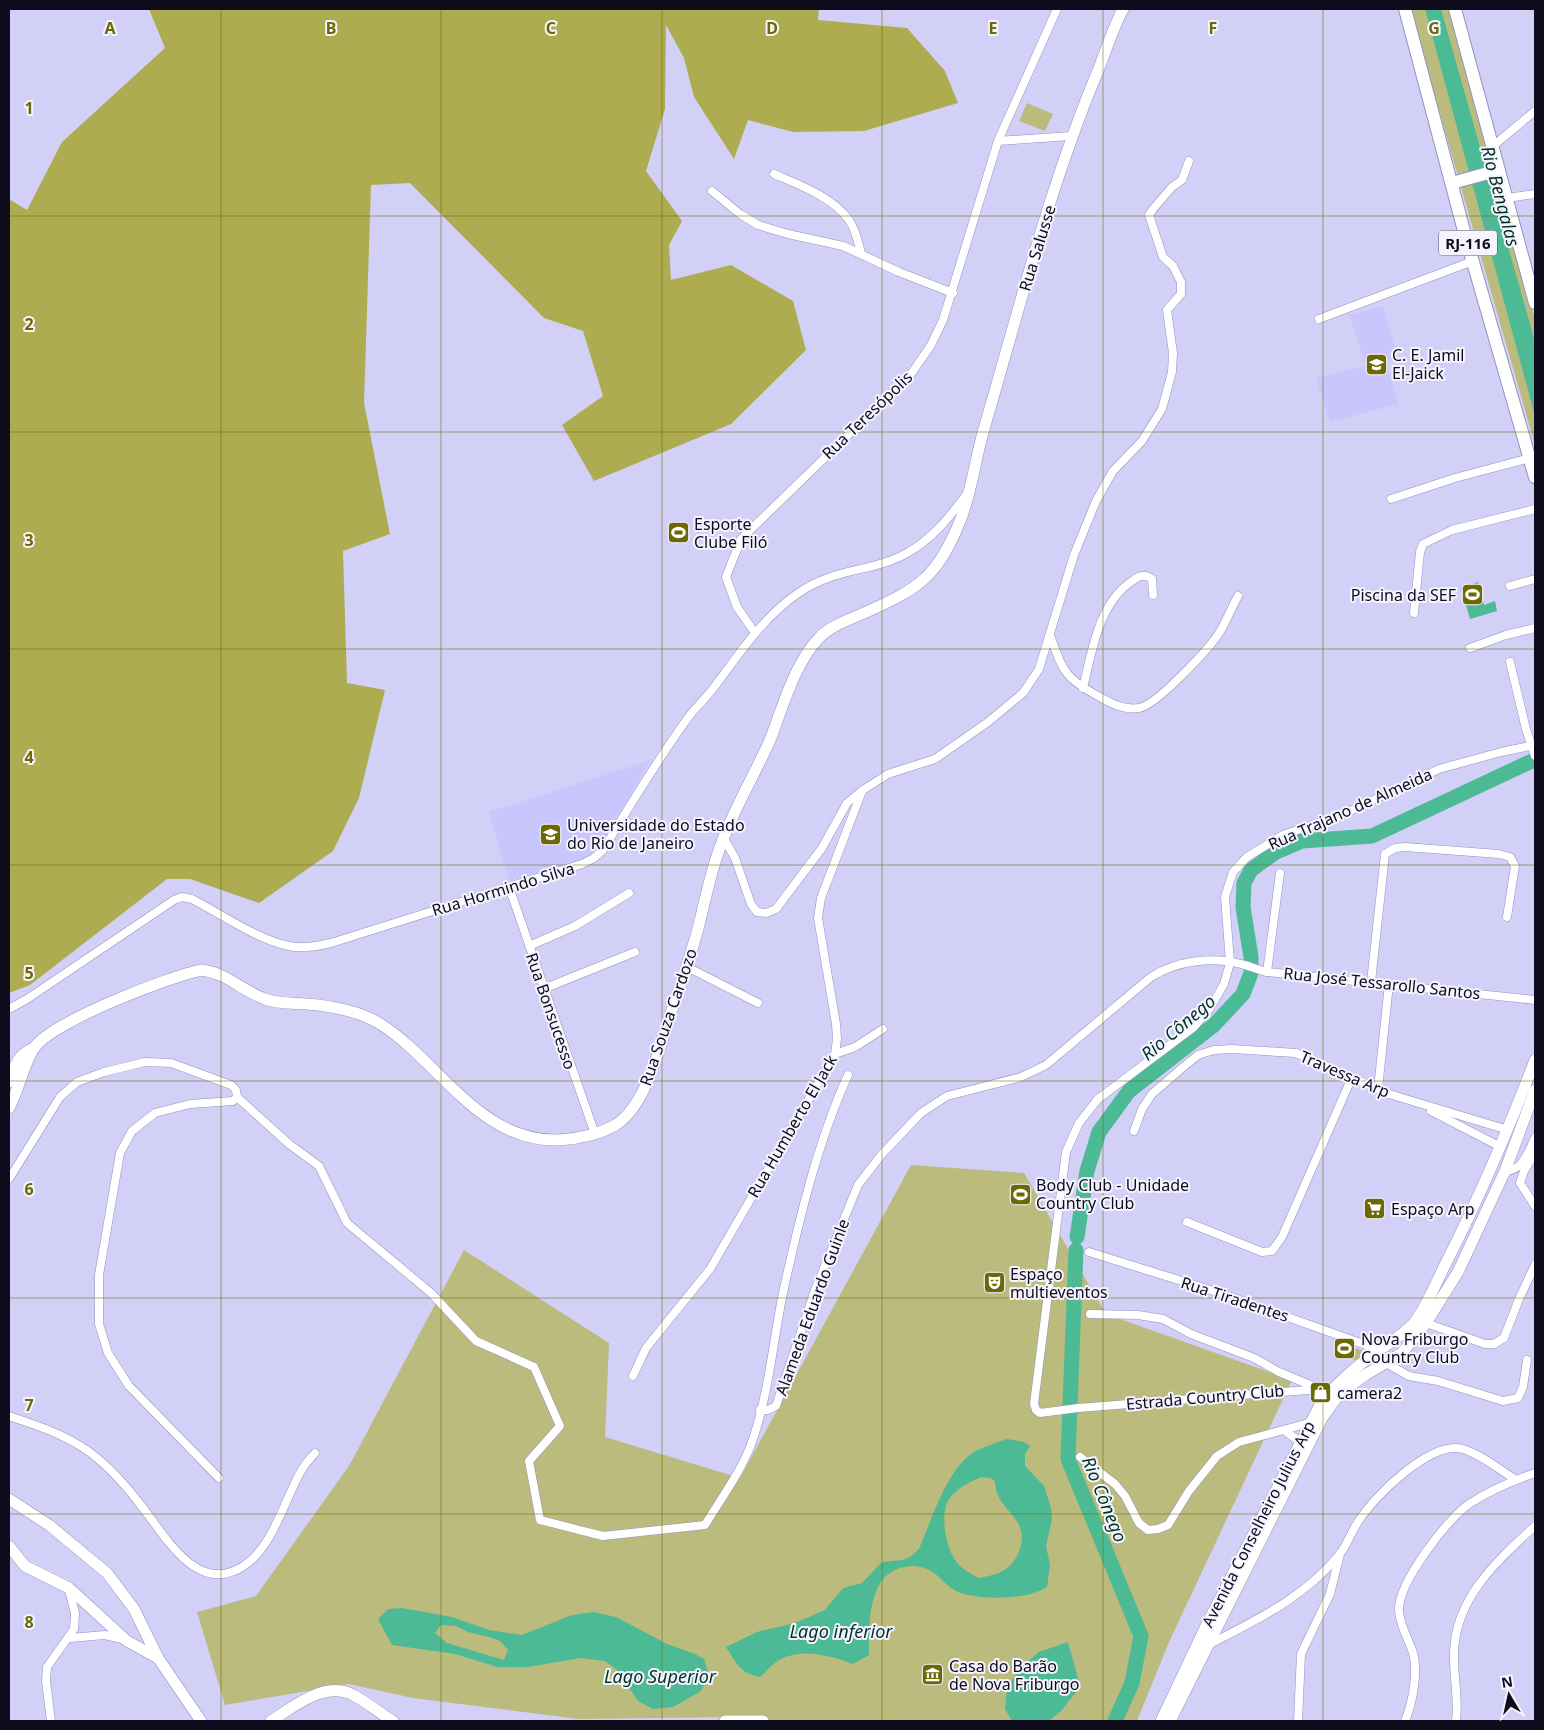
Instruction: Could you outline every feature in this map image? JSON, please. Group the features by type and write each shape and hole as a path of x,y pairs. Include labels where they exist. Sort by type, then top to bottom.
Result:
{"main road":[{"name":"RJ-116","path":"1405,9 1456,181 1473,261 1535,477"},
{"name":"RJ-116","path":"1455,9 1493,146 1495,171 1507,198 1532,282 1535,303"},
{"path":"1456,181 1495,171"}],"street":[{"name":"Rua Teresópolis","path":"755,632 737,607 726,577 741,539 911,374 931,345 953,293 998,141 1057,9"},
{"name":"Rua Salusse","path":"968,492 983,433 1071,136 1108,41 1123,9"},
{"path":"1493,146 1535,111"},
{"path":"998,141 1071,136"},
{"path":"723,837 735,858 751,904 757,912 766,913 776,908 805,872 822,848 847,803 862,790 888,774 935,758 988,722 1023,693 1039,669 1074,555 1096,501 1113,471 1142,441 1162,409 1172,372 1173,353 1167,310 1180,294 1180,282 1173,266 1163,256 1149,216 1172,187 1182,180 1189,161"},
{"path":"774,174 815,194 842,212 856,232 861,253"},
{"path":"712,191 740,214 758,225 861,253 899,272 953,293"},
{"path":"1507,198 1535,194"},
{"path":"1319,320 1473,261"},
{"path":"1390,500 1454,478 1530,458"},
{"name":"Rua Hormindo Silva","path":"9,1009 27,999 147,916 182,897 192,899 259,935 288,946 306,948 331,944 582,864 594,858 603,850 644,781 688,717 711,692 755,632 797,594 820,579 906,554 942,527 968,492"},
{"name":"Rua Souza Cardozo","path":"9,1082 18,1058 67,1024 111,1002 192,972 213,971 267,1000 350,1011 378,1022 413,1048 442,1078 502,1129 529,1138 559,1140 595,1134 618,1123 632,1108 657,1057 687,967 710,874 723,837 770,738 788,692 810,650 820,636 834,626 907,593 932,573 948,548 963,515 968,492"},
{"path":"1414,612 1420,552 1423,544 1452,530 1535,509"},
{"path":"1083,688 1096,637 1107,609 1129,583 1140,576 1147,575 1152,579 1153,595"},
{"path":"1510,586 1535,579"},
{"path":"1050,635 1062,668 1072,681 1114,704 1126,708 1141,708 1161,694 1198,658 1221,630 1238,596"},
{"path":"1470,648 1506,635 1535,628"},
{"path":"1510,662 1526,729 1534,745 1535,756"},
{"name":"Rua Trajano de Almeida","path":"1230,963 1225,897 1233,872 1247,857 1283,835 1344,814 1439,769 1534,745"},
{"name":"Rua Humberto El Jack","path":"633,1376 646,1348 710,1269 835,1054 836,1024 818,918 821,898 862,790"},
{"path":"1371,982 1385,854 1395,848 1405,847 1499,854 1510,858 1515,866 1508,916"},
{"path":"1267,972 1280,873"},
{"name":"Rua Bonsucesso","path":"508,887 595,1134"},
{"path":"529,946 575,926 629,892"},
{"path":"544,989 635,952"},
{"name":"Alameda Eduardo Guinle","path":"237,1096 290,1144 319,1166 347,1223 431,1293 476,1341 534,1367 560,1426 529,1461 540,1520 603,1536 705,1525 750,1447 760,1410 768,1410 776,1406 816,1290 858,1185 882,1154 921,1113 947,1096 1021,1077 1046,1065 1164,968 1199,960 1230,963"},
{"name":"Rua José Tessarollo Santos","path":"1230,963 1267,972 1535,1000"},
{"name":"Estrada Country Club","path":"1230,963 1224,984 1215,1000 1194,1027 1098,1099 1079,1123 1066,1152 1034,1404 1036,1410 1040,1413 1078,1408 1332,1388"},
{"path":"687,967 758,1003"},
{"path":"1378,1089 1389,984"},
{"path":"835,1054 855,1046 883,1029"},
{"path":"9,1108 34,1048"},
{"name":"Travessa Arp","path":"1134,1131 1142,1109 1152,1094 1198,1055 1214,1050 1265,1050 1296,1053 1378,1089 1414,1102 1508,1130"},
{"name":"Avenida Conselheiro Julius Arp","path":"1161,1721 1309,1423 1332,1388 1380,1350 1397,1340 1414,1323 1424,1306 1468,1218 1508,1130 1535,1060"},
{"path":"9,1179 60,1097 76,1082 104,1072 145,1062 172,1064 231,1085 236,1090 237,1096 233,1101 190,1104 155,1113 132,1131 120,1153 99,1275 99,1324 108,1354 129,1386 219,1478"},
{"path":"760,1410 783,1294 808,1193 837,1100 848,1075"},
{"path":"1187,1222 1262,1252 1272,1251 1282,1237 1352,1076"},
{"name":"Avenida Conselheiro Julius Arp","path":"1170,1721 1322,1418 1340,1393 1364,1375 1402,1353 1426,1323 1458,1272 1505,1171 1535,1090"},
{"name":"Travessa Arp","path":"1414,1102 1500,1147"},
{"path":"1505,1171 1513,1171 1519,1167 1535,1138"},
{"path":"1535,1153 1520,1183 1535,1206"},
{"name":"Rua Tiradentes","path":"1089,1252 1220,1293 1380,1350"},
{"path":"1426,1323 1485,1344 1494,1344 1504,1338 1518,1299 1535,1265"},
{"path":"1090,1314 1138,1315 1163,1319 1191,1334 1254,1358 1316,1388"},
{"path":"1386,1363 1409,1376 1438,1380 1503,1401 1518,1398 1523,1386 1527,1360"},
{"path":"9,1416 50,1430 88,1451 111,1470 178,1554 204,1572 224,1574 245,1565 260,1550 282,1512 301,1470 315,1453"},
{"path":"1080,1458 1115,1484 1125,1496 1139,1522 1148,1530 1158,1529 1168,1525 1193,1486 1217,1456 1239,1442 1309,1423"},
{"path":"1284,1430 1300,1442"},
{"path":"1298,1721 1301,1654 1330,1594 1340,1554 1358,1521 1376,1499 1413,1465 1445,1449 1462,1449 1472,1452 1516,1480"},
{"path":"1405,1721 1413,1687 1414,1669 1412,1650 1404,1634 1399,1608 1404,1590 1429,1545 1467,1505 1485,1494 1535,1473"},
{"path":"9,1499 49,1525 107,1573 134,1609 158,1658 201,1721"},
{"path":"1456,1721 1457,1701 1454,1653 1461,1614 1470,1595 1490,1571 1535,1526"},
{"path":"9,1546 25,1566 69,1588 127,1641"},
{"path":"1196,1648 1208,1645 1271,1613 1305,1590 1340,1554"},
{"path":"51,1721 46,1680 47,1667 70,1638 74,1629 76,1613 69,1588"},
{"path":"70,1638 105,1635 127,1641 158,1658"},
{"path":"271,1721 302,1700 320,1693 338,1690 352,1694 393,1721"},
{"path":"725,1721 763,1721"}],"shaded area":[{"path":"149,9 819,9 818,20 907,28 945,71 958,103 864,131 793,132 748,120 734,159 694,97 684,58 666,25 665,109 646,171 682,221 669,245 671,280 731,265 793,301 806,350 731,424 594,481 562,425 603,396 583,331 544,318 410,183 371,185 364,403 390,534 343,551 347,683 385,690 359,798 333,851 259,903 190,879 167,879 30,985 9,993 9,199 27,210 62,142 165,48"},
{"path":"1410,9 1450,9 1535,318 1535,445"},
{"path":"1027,103 1053,114 1045,131 1019,121"},
{"name":"C. E. Jamil El-Jaick","path":"1383,306 1397,355 1386,362 1398,404 1330,422 1316,378 1366,366 1349,315"},
{"name":"Universidade do Estado do Rio de Janeiro","path":"651,760 594,856 509,881 489,812"},
{"path":"911,1165 1024,1173 1106,1314 1292,1380 1169,1642 1137,1721 770,1721 736,1717 578,1719 413,1698 349,1684 225,1705 197,1612 256,1596 349,1466 464,1250 609,1343 605,1437 740,1478"},
{"name":"Nova Friburgo Country Club","path":"1339,1343 1368,1352 1356,1360 1336,1353"}],"water":[{"path":"1425,9 1441,9 1535,342 1535,416"},
{"name":"Piscina da SEF","path":"1478,582 1484,605 1495,601 1497,611 1470,619 1461,588"},
{"name":"Lago inferior","path":"1007,1439 1024,1442 1030,1446 1025,1454 1025,1466 1044,1486 1051,1508 1052,1519 1046,1546 1050,1565 1047,1587 1028,1594 1005,1598 981,1597 956,1591 927,1569 916,1566 904,1567 892,1572 883,1579 877,1590 870,1616 869,1655 853,1664 817,1654 799,1654 781,1659 760,1677 748,1673 740,1667 726,1647 757,1632 795,1623 825,1610 843,1588 862,1583 882,1562 902,1560 910,1557 919,1549 940,1498 954,1472 962,1462 971,1454 984,1447","holes":["981,1477 991,1478 995,1482 1001,1501 1018,1523 1022,1542 1018,1554 1006,1569 991,1576 978,1578 961,1567 954,1559 945,1533 946,1506 952,1495 968,1483"]},
{"name":"Lago Superior","path":"402,1608 452,1617 489,1630 522,1635 572,1615 593,1612 616,1617 667,1644 695,1654 704,1659 709,1676 701,1691 673,1707 653,1709 638,1701 617,1670 605,1661 581,1658 528,1667 497,1667 455,1654 392,1645 378,1619 388,1609","holes":["441,1625 456,1626 468,1632 500,1641 508,1650 504,1660 447,1643 435,1633"]},
{"path":"1068,1642 1079,1682 1077,1691 1061,1711 1049,1721 1012,1721 1005,1709 1007,1688 1019,1669 1039,1652"}],"waterway":[{"name":"Rio Cônego","path":"1077,1237 1087,1171 1099,1132 1129,1091 1214,1025 1243,994 1251,973 1251,957 1243,907 1244,883 1251,870 1276,852 1302,841 1372,836 1534,760"},
{"name":"Rio Cônego","path":"1076,1250 1068,1459 1141,1636 1132,1683 1115,1721"}],"place":[{"name":"C. E. Jamil El-Jaick","path":"1376,364"},
{"name":"Esporte Clube Filó","path":"678,533"},
{"name":"Piscina da SEF","path":"1472,595"},
{"name":"Universidade do Estado do Rio de Janeiro","path":"551,834"},
{"name":"Body Club - Unidade Country Club","path":"1020,1194"},
{"name":"Espaço Arp","path":"1375,1209"},
{"name":"Espaço multieventos","path":"994,1283"},
{"name":"Nova Friburgo Country Club","path":"1345,1348"},
{"name":"camera2","path":"1321,1393"},
{"name":"Casa do Barão de Nova Friburgo","path":"933,1675"}],"water label":[{"name":"Rio Bengalas","path":"1501,196"}]}
